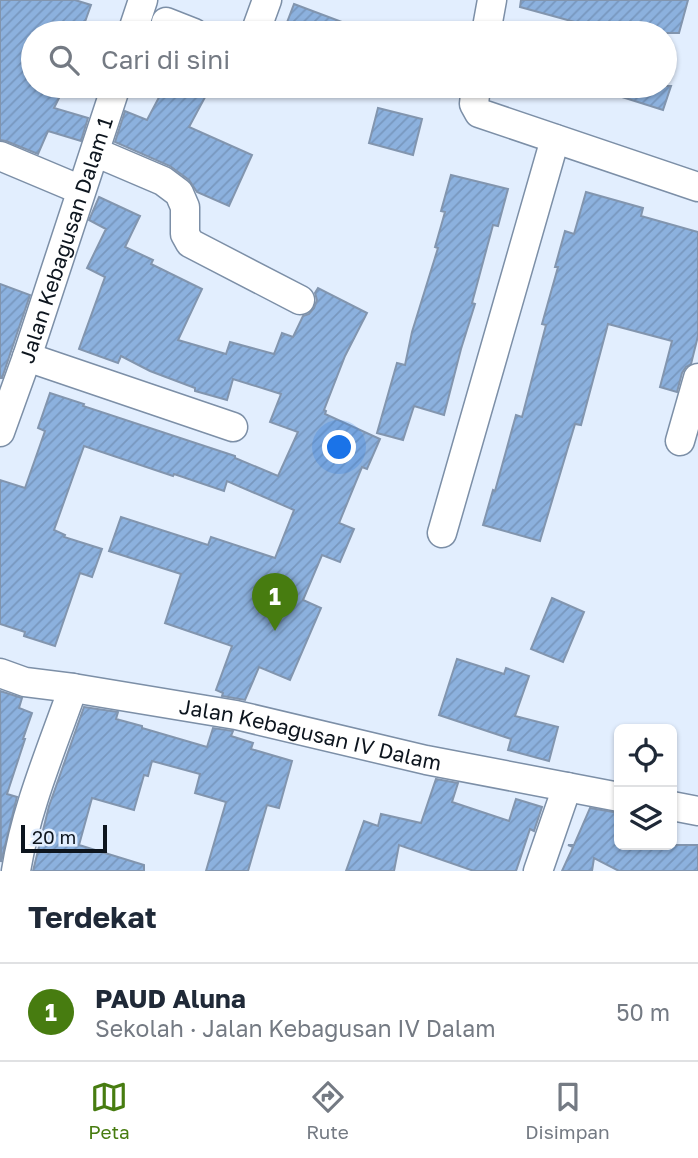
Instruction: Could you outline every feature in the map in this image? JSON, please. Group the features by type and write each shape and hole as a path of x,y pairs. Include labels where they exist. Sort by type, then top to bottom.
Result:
{"street":[{"path":"136,21 143,0"},
{"path":"260,21 267,0"},
{"path":"488,21 492,0"},
{"name":"Jalan Kebagusan Dalam 1","path":"0,432 112,98"},
{"path":"475,98 474,104 479,113 698,186"},
{"path":"442,533 555,139"},
{"path":"95,152 163,181 179,192 185,207 185,234 190,243 300,300"},
{"path":"0,156 81,190"},
{"path":"27,357 233,427"},
{"path":"680,441 698,378"},
{"name":"Jalan Kebagusan IV Dalam","path":"0,673 25,682 236,715 372,748 614,796"},
{"path":"16,871 22,835 73,688"},
{"path":"538,871 568,787"},
{"path":"677,807 698,811"}],"building":[{"path":"0,0 75,0 91,5 85,21 21,21 21,98 59,98 54,108 88,118 81,141 48,131 38,154 0,140"},
{"path":"521,0 688,0 679,33 677,21 571,21 520,7"},
{"path":"294,4 339,21 288,21"},
{"path":"159,98 205,98 189,127 252,155 229,206 197,192 189,180 170,166 115,142 125,111 147,120"},
{"path":"625,98 667,98 663,110"},
{"path":"378,108 422,119 413,155 369,143"},
{"path":"451,175 508,189 498,226 493,225 472,303 475,304 444,415 414,406 403,440 377,433 397,363 405,365 412,332 438,248 435,247 445,212 441,211"},
{"path":"586,192 643,208 641,216 698,232 698,336 691,364 682,373 677,392 660,387 672,341 608,324 581,425 575,424 540,541 483,525 516,415 522,417 546,325 542,324 565,231 574,234"},
{"path":"99,197 140,216 125,247 153,260 151,264 202,289 178,340 226,354 230,342 274,354 282,333 293,337 303,316 314,308 318,288 367,313 345,356 324,410 325,414 380,439 367,469 362,467 339,523 354,529 340,562 322,555 303,600 321,608 290,680 259,667 245,700 222,696 223,693 216,690 232,646 165,623 181,574 109,551 121,517 208,545 211,537 275,558 294,510 227,481 224,491 84,446 54,530 65,535 64,537 102,549 92,577 80,573 55,646 24,636 25,632 0,624 0,480 25,488 45,431 38,428 50,393 235,456 278,476 298,432 270,422 281,394 233,379 227,400 195,391 195,388 150,371 121,356 118,363 79,349 105,277 87,268 106,229 89,220"},
{"path":"0,284 30,295 2,378 0,378"},
{"path":"552,598 584,612 563,662 531,649"},
{"path":"457,659 504,674 506,668 529,676 515,716 558,727 549,761 508,750 511,739 439,715"},
{"path":"0,691 22,698 19,708 32,713 7,794 17,797 1,862"},
{"path":"84,707 118,712 116,719 207,747 213,728 233,731 231,736 253,743 251,749 292,761 279,808 267,805 248,871 206,871 226,802 195,793 200,774 152,761 148,776 144,775 134,810 92,798 79,845 144,865 144,871 33,871 49,806"},
{"path":"436,779 458,783 452,802 509,821 516,799 542,807 534,831 530,829 516,871 474,871 399,845 394,871 346,871 364,821 378,826 381,814 421,823"},
{"path":"590,808 614,812 614,850 677,850 677,845 698,845 698,871 619,871 594,858 592,871 562,871 573,847 568,845 574,845"}],"place":[{"name":"PAUD Aluna","path":"275,631"}]}
